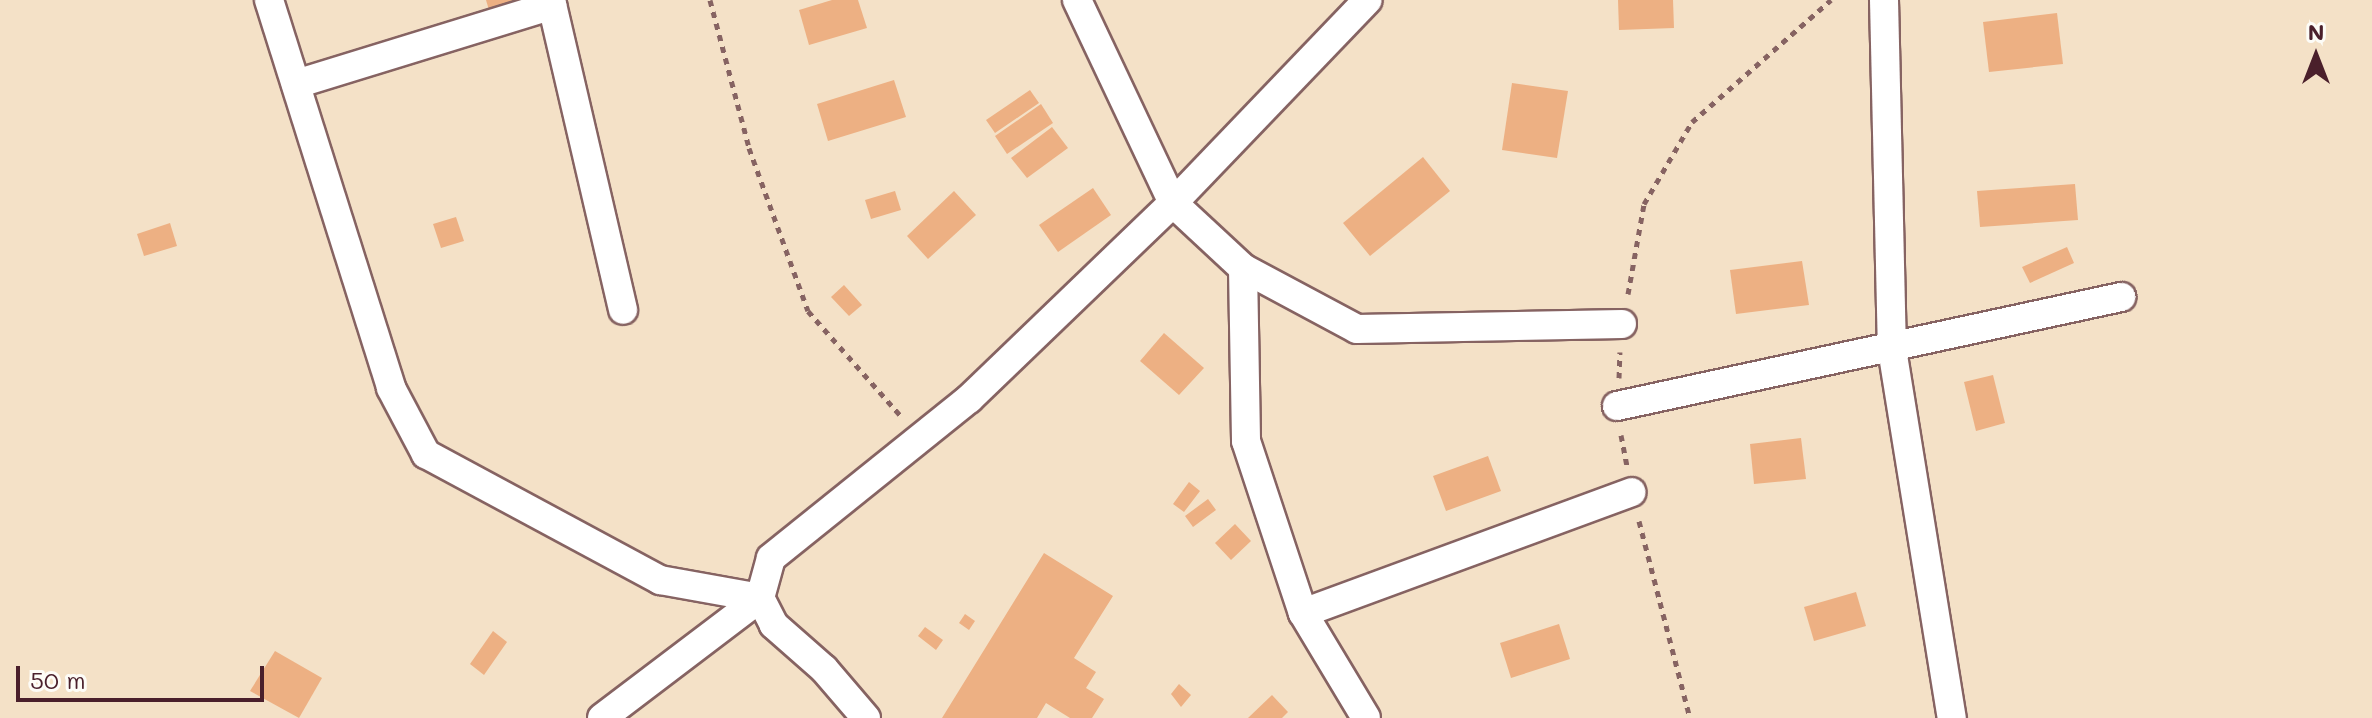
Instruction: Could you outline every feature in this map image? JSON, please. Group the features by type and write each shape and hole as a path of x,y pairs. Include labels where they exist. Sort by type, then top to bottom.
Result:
{"street":[{"path":"269,0 391,388 426,454 660,580 760,598"},
{"path":"1077,0 1173,203 1243,268 1357,329 1622,324"},
{"path":"602,718 760,598 771,558 969,399 1173,203 1368,0"},
{"path":"1884,0 1892,349 1952,718"},
{"path":"296,84 551,2 623,310"},
{"path":"1243,268 1246,441 1303,613 1366,718"},
{"path":"1617,406 1892,349 2121,297"},
{"path":"1303,613 1631,492"},
{"path":"760,598 774,625 824,669 866,718"}],"path":[{"path":"710,0 749,148 808,311 920,438"},
{"path":"1690,718 1631,492 1617,406 1622,324 1644,204 1692,122 1831,0"}],"building":[{"path":"486,0 515,0 517,10 491,17"},
{"path":"832,0 858,0 867,28 809,45 799,10"},
{"path":"1618,0 1673,0 1674,28 1619,30"},
{"path":"2057,13 2063,64 1989,72 1983,22"},
{"path":"894,80 906,117 828,141 817,104"},
{"path":"1512,83 1568,91 1557,158 1502,150"},
{"path":"1030,90 1039,103 995,133 986,120"},
{"path":"1041,104 1053,123 1007,154 995,136"},
{"path":"1052,127 1068,148 1027,178 1011,158"},
{"path":"1423,157 1450,191 1370,256 1343,223"},
{"path":"2075,184 2078,220 1980,227 1977,191"},
{"path":"1093,188 1111,215 1058,252 1039,225"},
{"path":"895,191 901,210 871,219 865,200"},
{"path":"954,191 976,215 928,259 907,236"},
{"path":"456,217 464,241 441,248 433,224"},
{"path":"170,223 177,246 144,256 137,234"},
{"path":"2067,247 2074,263 2030,283 2022,267"},
{"path":"1802,261 1809,305 1736,314 1730,270"},
{"path":"844,285 862,305 849,316 831,297"},
{"path":"1164,333 1204,368 1179,395 1140,361"},
{"path":"1993,375 2005,423 1976,431 1964,382"},
{"path":"1801,438 1806,479 1754,484 1750,444"},
{"path":"1488,456 1501,491 1446,511 1433,476"},
{"path":"1189,482 1200,491 1184,512 1173,504"},
{"path":"1208,499 1216,510 1193,527 1185,516"},
{"path":"1235,524 1251,541 1231,560 1215,543"},
{"path":"1044,553 1113,596 1074,658 1096,672 1086,688 1104,699 1092,718 1070,718 1046,703 1037,718 942,718"},
{"path":"1856,592 1866,626 1814,641 1804,607"},
{"path":"965,614 975,621 969,630 959,623"},
{"path":"1559,624 1570,659 1511,678 1500,643"},
{"path":"925,627 943,640 936,650 918,636"},
{"path":"493,631 507,642 484,675 470,664"},
{"path":"275,651 322,678 299,718 250,691"},
{"path":"1179,684 1191,695 1181,707 1171,694"},
{"path":"1272,695 1288,712 1282,718 1248,718"}]}
